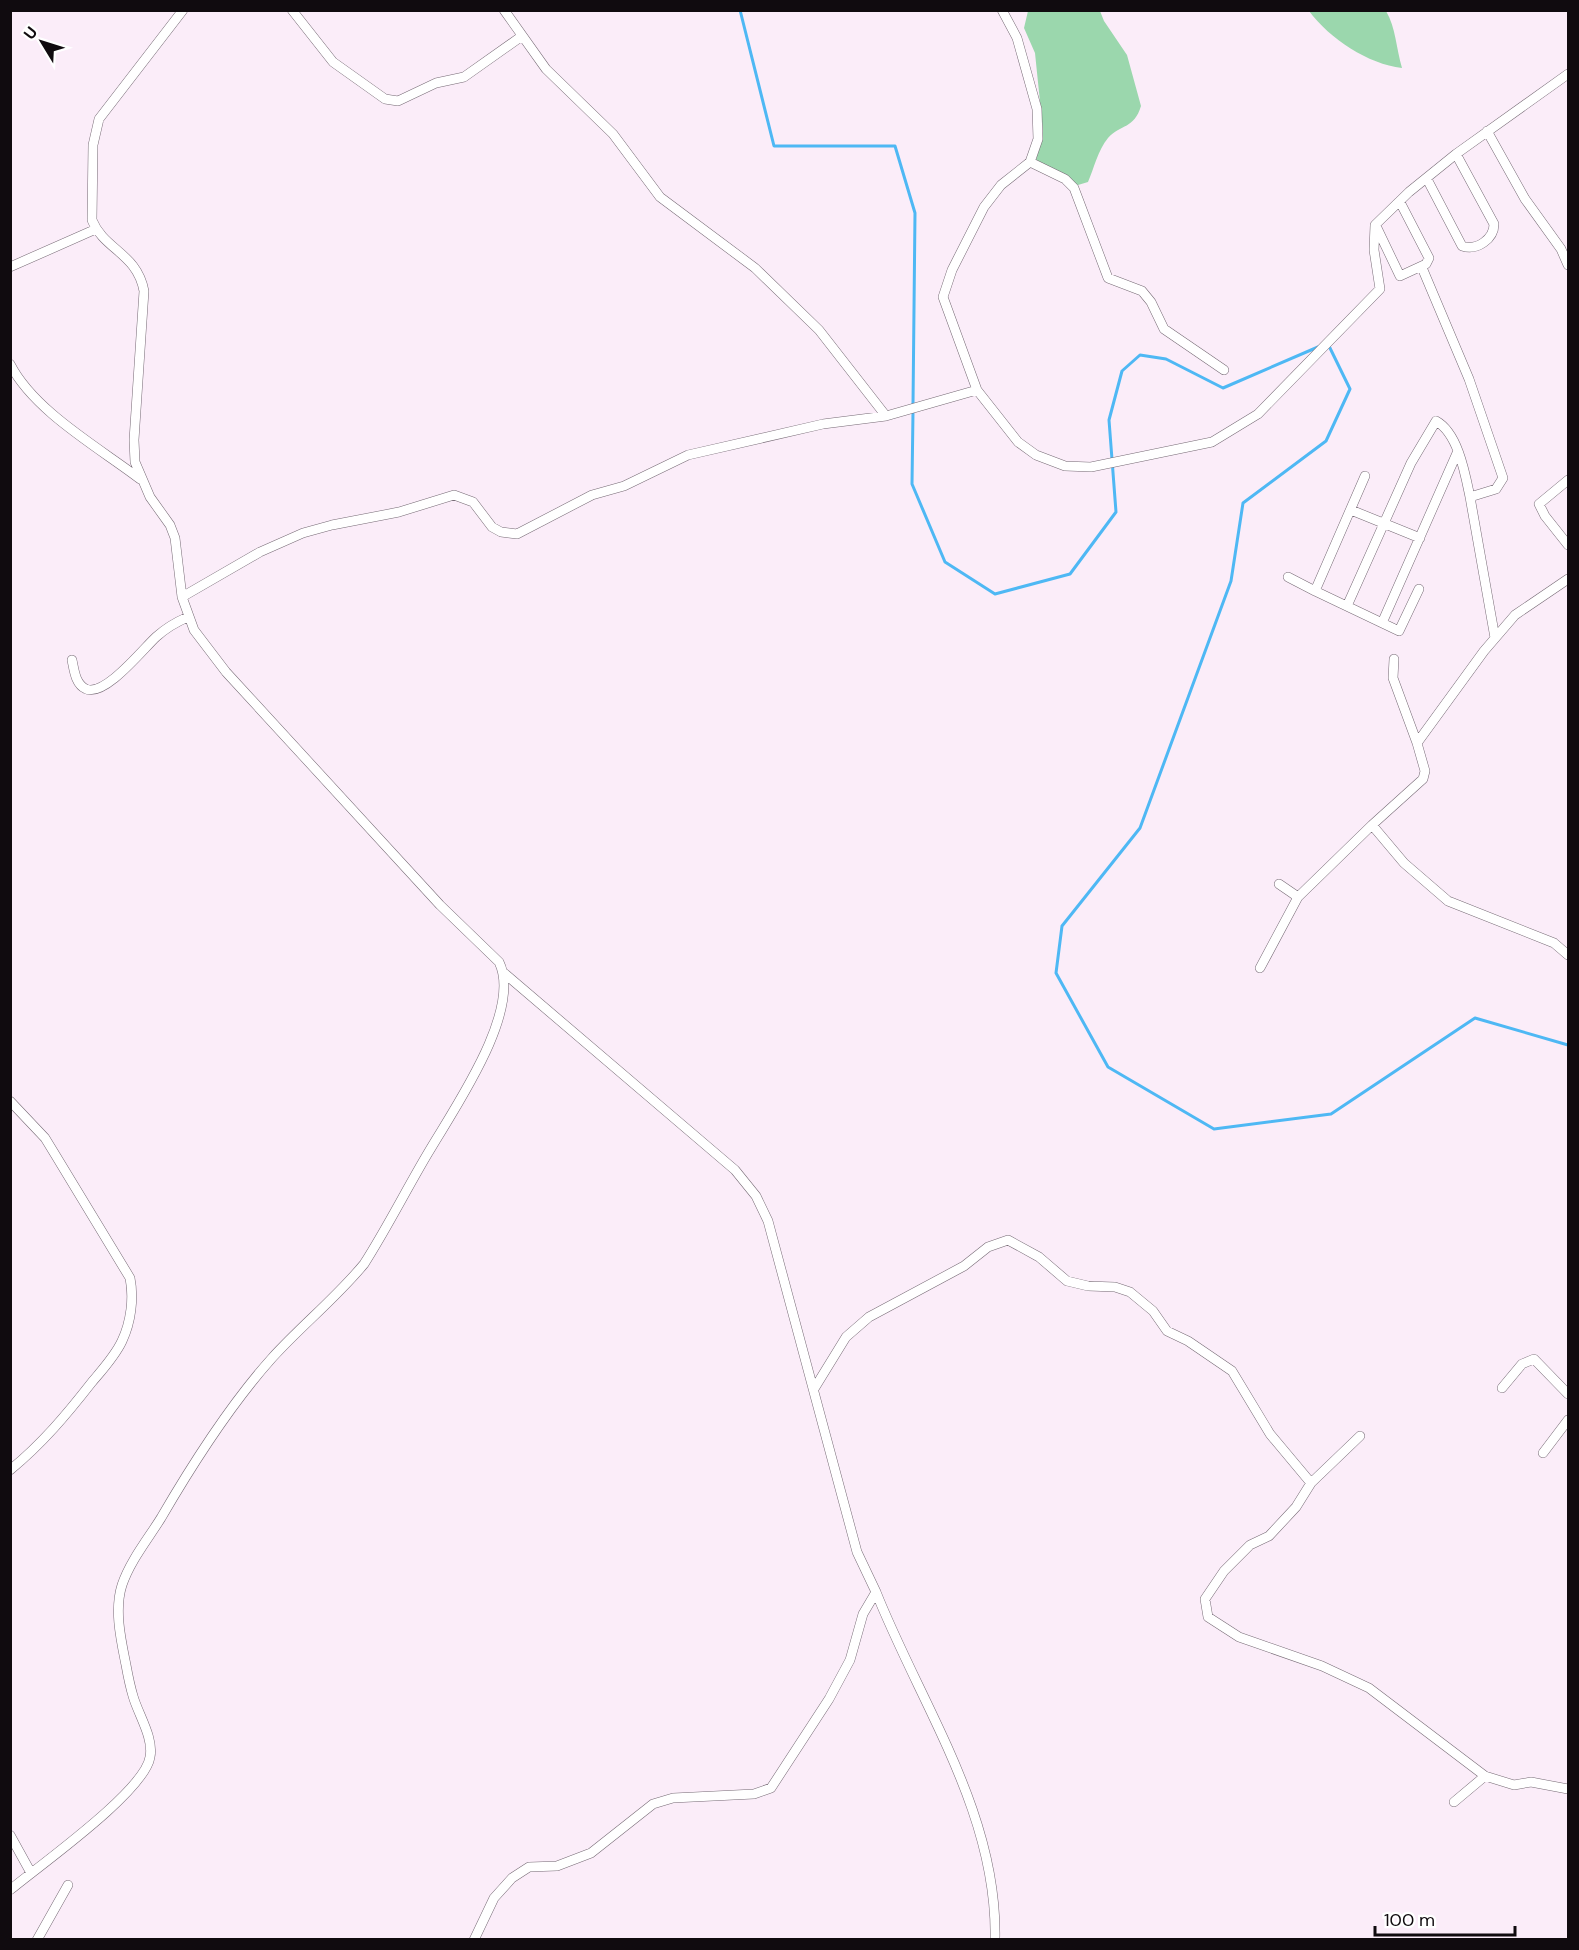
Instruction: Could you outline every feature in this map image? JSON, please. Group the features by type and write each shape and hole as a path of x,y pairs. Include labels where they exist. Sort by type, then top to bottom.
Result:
{"street":[{"path":"10,1890 134,1786 151,1756 150,1743 132,1695 119,1630 122,1586 129,1568 182,1483 244,1393 278,1352 346,1286 386,1230 486,1049 505,987 504,973 499,963 440,905 226,672 194,630 182,597 175,538 140,479 134,440 144,291 137,269 96,229 92,220 93,145 99,119 183,10"},
{"path":"292,10 333,62 385,99 398,101 436,83 464,77 522,36"},
{"path":"504,10 546,69 613,134 660,197 755,268 819,330 886,416"},
{"path":"1002,10 1017,38 1037,109 1038,139 1030,162 1001,185 984,207 952,270 943,297 977,390 1018,442 1036,455 1065,466 1091,467 1212,442 1258,414 1318,349 1380,289 1374,250 1375,225 1456,154 1486,131 1566,79"},
{"path":"1486,131 1524,199 1561,249 1569,265"},
{"path":"1427,179 1462,246 1469,248 1486,241 1493,233 1494,224 1456,154"},
{"path":"1030,162 1065,179 1074,188 1108,278 1142,291 1152,302 1164,330 1224,370"},
{"path":"1375,225 1400,276 1426,264 1429,258 1400,202"},
{"path":"10,267 96,229"},
{"path":"1423,270 1469,379 1503,478 1496,489 1470,497"},
{"path":"10,364 23,385 52,413 140,479"},
{"path":"182,597 260,552 303,533 332,525 399,512 454,495 473,502 492,527 501,532 517,534 591,495 624,486 688,455 823,424 886,416 935,404 977,390"},
{"path":"1347,606 1411,463 1436,421 1445,426 1457,453 1470,497 1495,638"},
{"path":"1382,623 1457,453"},
{"path":"1315,591 1365,476"},
{"path":"1569,480 1539,504 1545,516 1569,545"},
{"path":"1351,510 1420,538"},
{"path":"1288,577 1399,631 1419,589"},
{"path":"1417,743 1495,638 1515,615 1569,579"},
{"path":"72,660 77,681 89,690 97,688 127,668 165,630 188,617"},
{"path":"1260,968 1298,897 1423,779 1425,771 1417,743 1394,678 1394,659"},
{"path":"1372,825 1404,863 1448,901 1554,943 1569,955"},
{"path":"1279,884 1298,897"},
{"path":"504,973 735,1170 756,1196 777,1248 857,1552 957,1770 982,1836 996,1905 995,1940"},
{"path":"10,1101 45,1138 130,1278 132,1289 130,1320 122,1342 110,1361 57,1426 10,1470"},
{"path":"814,1389 846,1337 869,1317 964,1266 988,1247 1008,1240 1039,1257 1067,1281 1088,1286 1115,1287 1130,1292 1153,1311 1167,1331 1188,1341 1232,1371 1270,1434 1311,1483"},
{"path":"1502,1388 1522,1364 1534,1359 1569,1394"},
{"path":"1543,1453 1569,1420"},
{"path":"1360,1436 1311,1483 1296,1507 1269,1536 1250,1545 1224,1571 1205,1599 1208,1617 1239,1637 1322,1666 1369,1688 1485,1776 1514,1785 1531,1782 1569,1789"},
{"path":"474,1940 494,1898 512,1878 529,1867 557,1866 591,1853 653,1804 673,1798 754,1794 771,1788 829,1700 850,1660 863,1614 876,1592"},
{"path":"1454,1802 1485,1776"},
{"path":"10,1835 31,1873"},
{"path":"37,1940 68,1885"}],"green space":[{"path":"1028,11 1100,11 1104,21 1127,55 1141,106 1131,123 1108,138 1088,182 1078,185 1036,160 1043,131 1035,53 1024,28"},
{"path":"1309,11 1386,11 1394,31 1402,68 1389,66 1363,56 1328,31"}],"waterway":[{"path":"740,10 774,146 895,146 915,213 913,405"},
{"path":"1329,346 1350,389 1326,441 1243,503 1231,581 1140,828 1062,926 1056,973 1108,1067 1214,1129 1331,1114 1475,1018 1568,1045"},
{"path":"913,412 912,484 945,562 995,594 1070,574 1116,512 1109,420 1122,371 1140,355 1166,359 1223,388 1318,347"}]}
